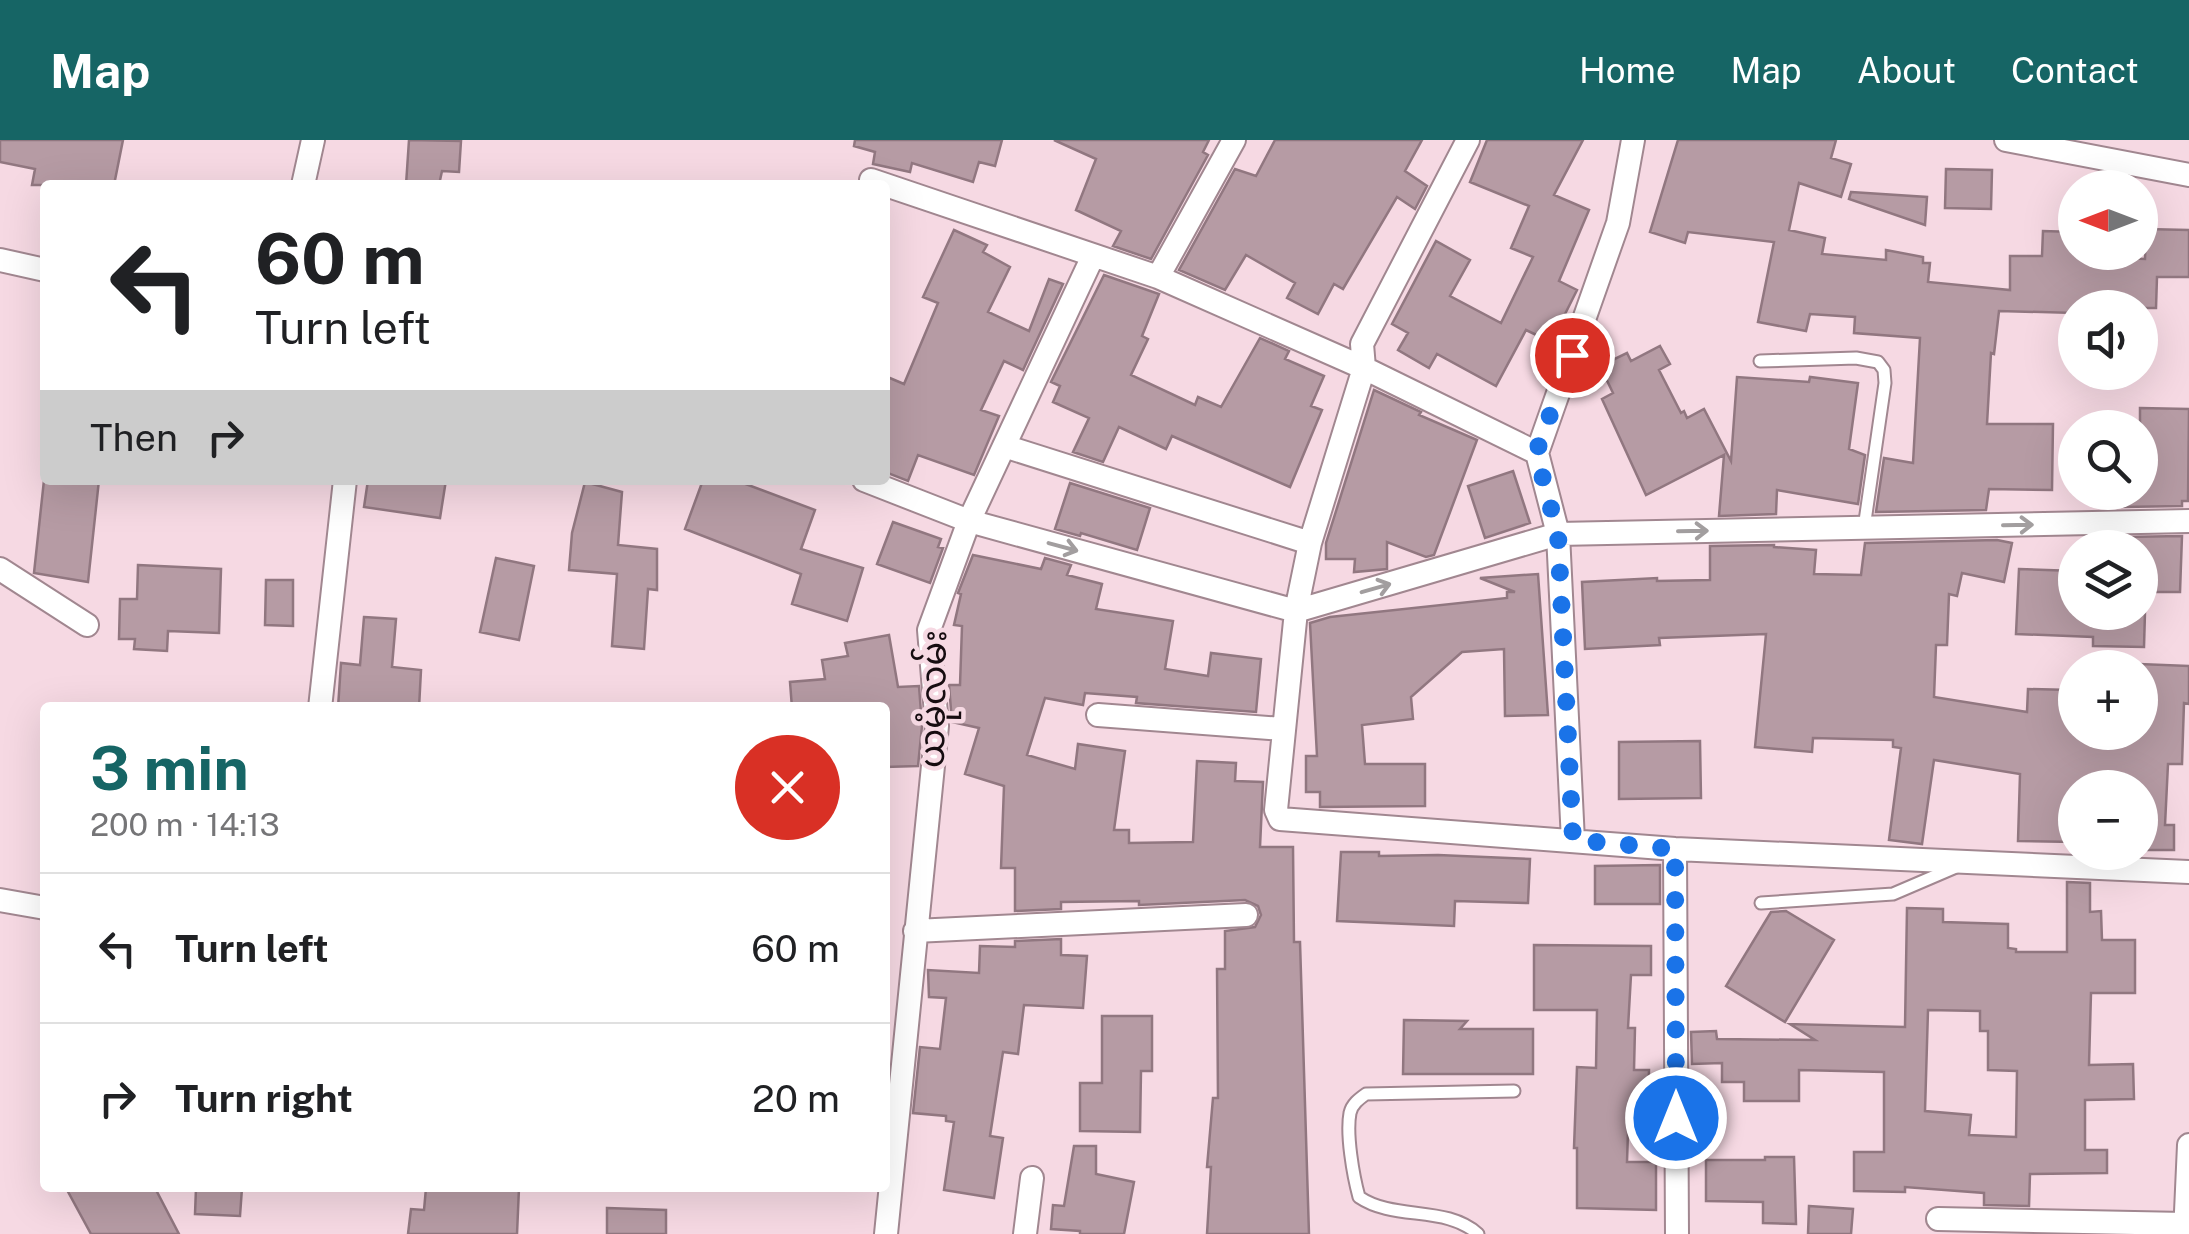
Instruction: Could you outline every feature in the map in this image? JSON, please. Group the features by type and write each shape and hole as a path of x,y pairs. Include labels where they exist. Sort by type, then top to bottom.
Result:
{"street":[{"path":"304,180 314,140"},
{"path":"1158,276 1234,140"},
{"path":"1468,140 1362,344 1364,368 1310,543 1296,612 1276,810 1280,819 1675,849 2189,872"},
{"path":"1573,840 1558,534 1536,453 1618,223 1633,140"},
{"path":"2006,140 2189,175"},
{"path":"890,187 1158,276 1364,368 1536,453"},
{"name":"ယမုံလမ်း","path":"890,1191 937,726 928,630 970,521 1092,256"},
{"path":"0,260 40,269"},
{"path":"1004,446 1310,543"},
{"path":"321,702 344,485"},
{"path":"877,485 970,521 1296,612 1558,534 2189,521"},
{"path":"0,569 87,625"},
{"path":"1098,715 1283,729"},
{"path":"1675,849 1677,1234"},
{"path":"0,900 40,907"},
{"path":"914,931 1246,915"},
{"path":"1938,1219 2185,1229 2189,1145"},
{"path":"1025,1234 1032,1178"},
{"name":"ယမုံလမ်း","path":"886,1234 890,1192"}],"lane":[{"path":"1760,360 1856,358 1878,362 1884,370 1864,528"},
{"path":"1761,902 1893,894 1966,862"},
{"path":"1478,1234 1462,1222 1375,1208 1358,1197 1350,1112 1366,1094 1514,1091"}],"building":[{"path":"0,140 123,140 115,180 40,180 40,185 32,185 35,169 0,162"},
{"path":"409,140 461,141 459,172 442,171 440,180 406,180"},
{"path":"855,140 1002,140 995,166 979,162 973,182 912,163 910,172 873,164 875,152 854,146"},
{"path":"1054,140 1209,140 1203,152 1208,155 1151,259 1113,246 1121,231 1076,210 1096,159"},
{"path":"1275,140 1422,140 1405,171 1427,186 1415,209 1397,197 1343,289 1334,284 1318,314 1287,298 1295,283 1246,255 1225,290 1179,270 1235,169 1256,176"},
{"path":"1487,140 1583,140 1554,195 1589,210 1559,281 1577,290 1551,342 1526,330 1496,386 1437,354 1429,368 1398,350 1408,333 1392,324 1436,241 1470,260 1450,296 1501,323 1533,257 1511,248 1529,206 1470,182"},
{"path":"1678,140 1836,140 1831,158 1851,164 1841,197 1799,183 1789,230 1825,238 1822,254 1886,260 1886,250 1923,257 1923,263 1930,263 1928,282 2010,290 2010,256 2042,256 2043,231 2058,231 2058,270 2158,270 2158,229 2189,230 2189,277 2157,277 2157,290 2058,290 2058,313 1999,311 1994,354 1991,353 1987,424 2053,424 2052,490 1989,489 1986,510 1876,512 1884,458 1913,463 1920,338 1854,333 1855,317 1810,314 1806,331 1758,322 1774,242 1688,232 1685,243 1650,232"},
{"path":"1946,169 1992,170 1991,209 1945,208"},
{"path":"1851,192 1927,197 1925,225 1849,199"},
{"path":"954,230 987,245 983,252 1010,267 988,312 1029,331 1049,279 1063,284 1023,370 1004,361 981,410 999,416 974,475 918,455 908,481 890,474 890,378 904,384 938,303 923,297"},
{"path":"1104,275 1159,294 1142,336 1148,339 1131,375 1195,405 1198,397 1221,407 1260,338 1289,351 1285,359 1324,376 1311,406 1322,410 1290,487 1172,436 1166,449 1119,427 1103,462 1073,452 1089,418 1053,402 1060,386 1051,382"},
{"path":"1660,346 1670,364 1659,370 1681,413 1684,411 1687,418 1704,409 1731,461 1737,377 1809,382 1810,377 1858,383 1849,449 1865,455 1858,504 1777,490 1776,514 1719,516 1724,455 1646,495 1602,399 1613,393 1600,366 1627,353 1631,361"},
{"path":"1374,390 1477,440 1434,555 1426,557 1387,542 1387,569 1354,572 1355,559 1326,559 1326,543"},
{"path":"2189,409 2188,501 2182,501 2182,506 2158,506 2158,410 2140,410"},
{"path":"1513,471 1530,523 1485,538 1468,486"},
{"path":"1070,483 1150,508 1137,550 1055,529"},
{"path":"43,485 98,485 88,582 34,573"},
{"path":"367,485 445,485 440,518 364,507"},
{"path":"584,485 622,492 618,545 657,549 657,590 648,589 644,649 612,646 617,574 569,570 572,533"},
{"path":"701,485 748,485 815,510 801,549 863,568 847,621 792,604 801,574 685,529"},
{"path":"893,522 941,539 938,547 943,548 930,583 877,564"},
{"path":"2158,536 2182,536 2180,592 2158,592"},
{"path":"1865,543 2012,543 2004,582 1962,573 1957,596 1949,594 1947,645 1936,645 1934,697 2027,712 2028,689 2058,690 2058,750 2158,750 2158,665 2189,666 2182,764 2168,764 2165,825 2174,825 2174,850 2158,850 2158,770 2058,770 2058,842 2018,841 2020,774 1934,760 1922,844 1889,840 1901,748 1893,747 1893,740 1813,738 1812,752 1755,747 1766,634 1659,638 1660,645 1585,649 1582,582 1710,580 1710,546 1774,545 1816,550 1814,574 1861,575"},
{"path":"973,555 1041,569 1045,558 1071,565 1067,575 1102,584 1096,609 1173,621 1165,669 1208,676 1211,653 1261,659 1256,712 1136,703 1137,697 1085,693 1083,705 1045,698 1027,755 1075,769 1078,744 1125,751 1114,830 1129,830 1129,843 1193,842 1197,761 1236,763 1235,781 1263,782 1260,847 1293,847 1294,942 1300,942 1309,1234 1207,1234 1211,1167 1207,1167 1213,1098 1218,1098 1217,969 1225,969 1225,931 1255,927 1261,915 1258,906 1245,900 1139,905 1139,901 1061,902 1061,909 1015,911 1015,868 1001,868 1004,786 965,774 979,728 952,722 949,685 960,685 962,626 954,625 961,594 958,593"},
{"path":"496,558 534,566 519,640 480,632"},
{"path":"138,565 221,569 219,633 168,631 167,651 134,649 135,639 119,639 120,599 137,599"},
{"path":"2019,569 2058,570 2058,630 2144,630 2144,647 2093,646 2093,637 2016,634"},
{"path":"1538,574 1548,715 1505,716 1504,649 1462,652 1411,697 1413,719 1362,725 1365,764 1425,764 1425,806 1320,807 1320,792 1306,792 1306,756 1317,756 1310,623 1330,617 1507,598 1507,592 1515,592 1480,578"},
{"path":"266,580 293,580 293,626 265,625"},
{"path":"364,617 396,619 392,667 421,670 419,702 338,702 341,663 360,665"},
{"path":"889,635 898,687 919,686 922,726 918,766 890,767 890,702 792,702 790,682 825,679 822,660 848,656 845,643"},
{"path":"1700,741 1701,798 1619,799 1619,742"},
{"path":"1341,852 1530,859 1528,903 1455,901 1454,926 1337,921"},
{"path":"1660,865 1660,904 1595,904 1595,866"},
{"path":"2067,882 2090,883 2090,912 2101,911 2102,940 2135,940 2135,993 2091,993 2089,1065 2133,1064 2134,1099 2085,1100 2085,1150 2107,1150 2107,1173 2030,1174 2029,1206 1984,1205 1984,1193 1905,1187 1905,1192 1854,1191 1854,1152 1884,1152 1884,1072 1799,1070 1799,1101 1744,1101 1744,1082 1722,1082 1722,1063 1692,1064 1691,1032 1716,1031 1717,1039 1815,1040 1790,1024 1905,1027 1907,908 1943,909 1943,922 2008,924 2008,948 2016,952 2067,952","holes":["1928,1010 1980,1011 1980,1031 1988,1031 1988,1070 2017,1071 2016,1137 1969,1135 1971,1115 1925,1111"]},
{"path":"1786,911 1834,940 1785,1022 1726,986 1771,912"},
{"path":"1061,939 1061,955 1087,956 1083,1008 1024,1005 1018,1054 1003,1052 990,1136 1003,1138 994,1198 944,1190 954,1122 946,1121 946,1116 913,1113 920,1047 940,1049 946,998 929,997 928,970 979,973 980,946 1015,947 1015,941"},
{"path":"1534,945 1651,946 1651,975 1631,975 1628,1028 1635,1028 1634,1070 1649,1070 1648,1102 1629,1101 1627,1162 1656,1162 1656,1210 1577,1208 1577,1067 1596,1068 1597,1010 1534,1010"},
{"path":"1102,1016 1152,1016 1152,1071 1141,1071 1140,1132 1080,1131 1080,1083 1102,1083"},
{"path":"1404,1020 1467,1021 1460,1029 1533,1029 1533,1074 1403,1074"},
{"path":"1074,1146 1096,1146 1096,1174 1134,1182 1124,1234 1080,1234 1051,1229 1053,1205 1064,1206"},
{"path":"1794,1157 1796,1224 1763,1223 1763,1202 1706,1201 1706,1160"},
{"path":"68,1192 157,1192 179,1234 91,1234"},
{"path":"196,1192 242,1192 240,1216 195,1214"},
{"path":"426,1192 519,1192 517,1234 408,1234 411,1209 424,1210"},
{"path":"1809,1206 1853,1209 1851,1234 1808,1234"},
{"path":"607,1208 666,1210 666,1234 607,1234"}],"route":[{"path":"1572,355 1536,453 1558,534 1573,840 1675,849 1676,1118"}]}
